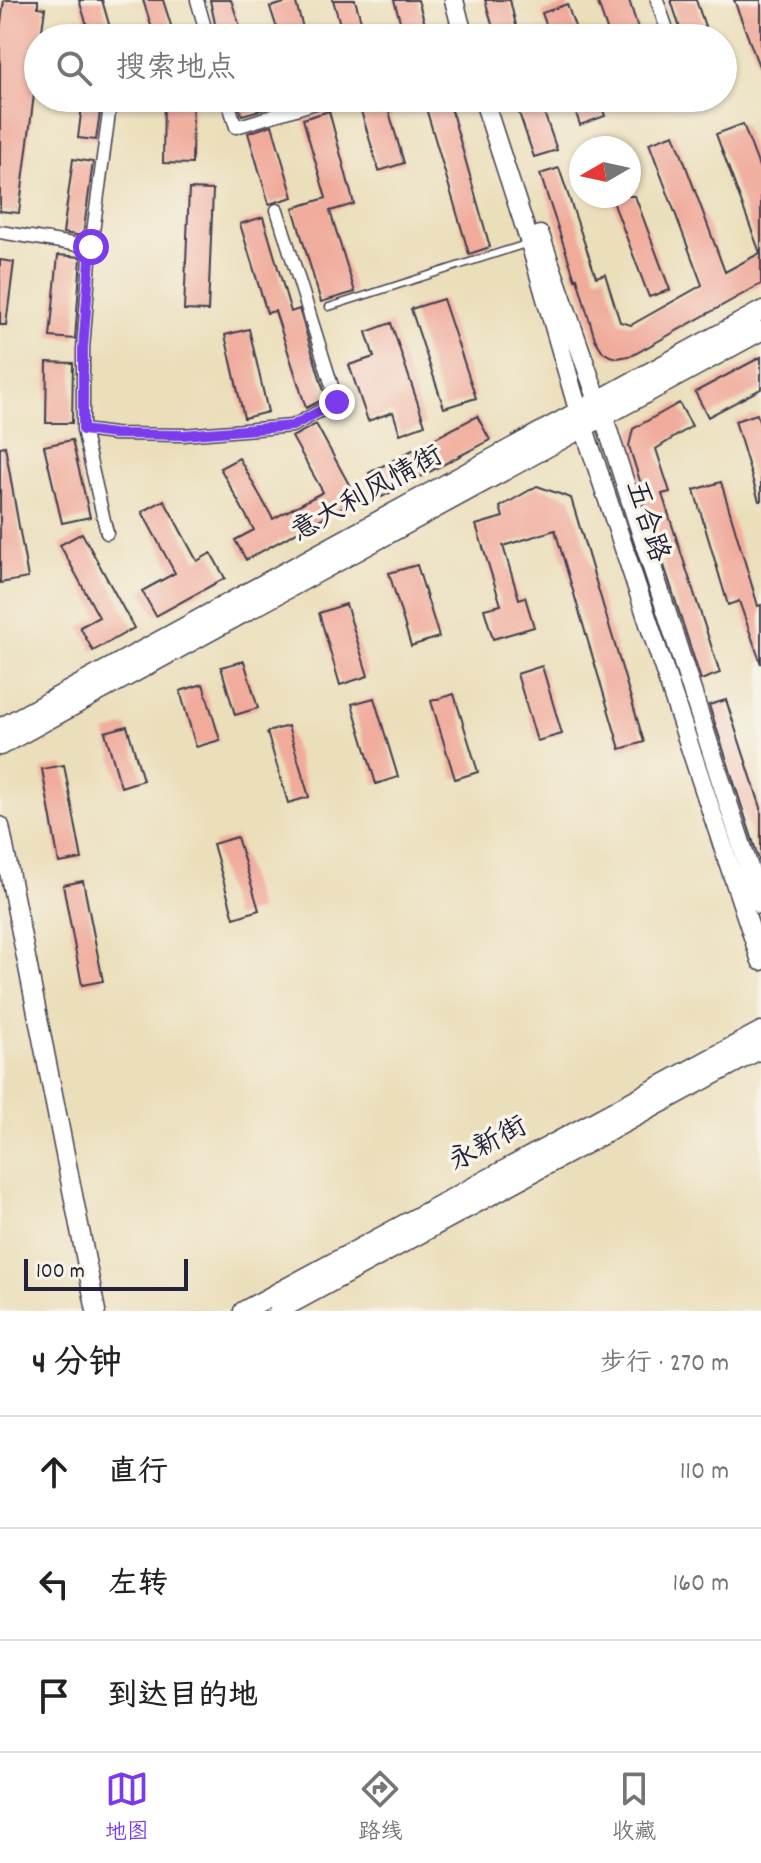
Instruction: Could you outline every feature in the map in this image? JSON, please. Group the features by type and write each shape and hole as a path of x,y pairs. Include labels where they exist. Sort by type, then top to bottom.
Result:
{"street":[{"path":"197,0 204,24"},
{"path":"454,0 460,24"},
{"path":"467,0 473,24"},
{"path":"657,0 665,24"},
{"path":"107,533 83,430 83,349 91,247 109,112"},
{"path":"231,112 236,127 286,112"},
{"name":"五合路","path":"488,112 582,421 761,961"},
{"name":"五合路","path":"500,112 601,410 761,905"},
{"path":"83,430 114,434 183,435 292,426 337,402 277,210"},
{"path":"0,232 91,247"},
{"name":"意大利风情街","path":"0,746 582,421 761,311"},
{"name":"意大利风情街","path":"601,410 761,331"},
{"name":"意大利风情街","path":"0,728 582,421"},
{"path":"0,826 96,1311"},
{"path":"0,883 84,1311"},
{"name":"永新街","path":"243,1311 761,1031"},
{"name":"永新街","path":"278,1311 761,1049"}],"lane":[{"path":"329,307 530,243"}],"building":[{"path":"4,0 38,0 38,7 45,8 43,24 24,24 24,112 32,112 19,213 0,211 0,30"},
{"path":"79,0 102,0 109,24 87,24"},
{"path":"143,0 163,0 171,24 151,24"},
{"path":"210,0 231,0 239,24 215,24"},
{"path":"295,0 302,24 275,24 270,7"},
{"path":"333,0 355,0 362,24 340,24"},
{"path":"394,0 418,0 425,24 401,24"},
{"path":"485,0 510,0 516,24 492,24"},
{"path":"597,0 629,0 637,24 605,24"},
{"path":"671,0 696,0 704,24 679,24"},
{"path":"734,0 761,0 761,69 760,69"},
{"path":"567,4 574,24 546,24 542,13"},
{"path":"81,112 100,112 96,140 78,138"},
{"path":"164,112 193,112 192,164 163,163"},
{"path":"329,112 354,204 330,211 355,292 321,302 293,208 326,198 303,119"},
{"path":"361,112 389,112 404,163 379,171"},
{"path":"427,112 452,112 490,247 469,254"},
{"path":"519,112 544,112 557,150 534,157"},
{"path":"576,112 604,112 605,116 580,125"},
{"path":"743,124 761,172 761,284 633,355 610,356 603,352 595,339 540,174 559,168 569,197 569,208 573,208 596,277 605,274 620,322 631,325 702,285 649,143 674,134 725,272 760,253 716,134"},
{"path":"272,125 293,197 269,204 248,133"},
{"path":"73,159 93,162 83,236 63,233"},
{"path":"189,189 213,190 208,311 184,310"},
{"path":"616,208 639,208 670,290 649,297"},
{"path":"263,217 291,312 299,309 326,398 306,408 275,311 267,313 240,224"},
{"path":"58,255 81,257 75,339 50,337"},
{"path":"0,260 14,262 6,325 0,325"},
{"path":"443,299 476,398 444,408 411,309"},
{"path":"391,323 425,425 400,434 393,412 368,421 349,365 374,357 366,332"},
{"path":"249,329 268,412 244,418 225,335"},
{"path":"761,357 761,389 708,417 695,392"},
{"path":"47,362 73,363 72,423 46,423"},
{"path":"679,403 692,426 656,449 670,492 662,494 720,673 701,680 643,500 646,500 629,446 633,429"},
{"path":"757,414 761,428 761,501 735,421"},
{"path":"477,416 490,440 382,497 369,473"},
{"path":"316,424 357,499 246,560 235,540 254,530 220,468 239,458 273,519 323,492 292,437"},
{"path":"72,440 90,517 62,523 44,446"},
{"path":"5,446 28,578 0,583 0,447"},
{"path":"721,482 758,606 761,605 761,664 739,601 728,605 694,490"},
{"path":"537,486 571,498 644,742 620,749 555,530 503,546 519,599 525,597 534,627 493,639 484,609 501,605 476,525 503,517 500,507"},
{"path":"164,500 197,561 211,553 225,578 156,616 142,591 175,573 142,512"},
{"path":"82,533 134,628 93,651 80,627 99,617 60,545"},
{"path":"417,565 439,637 411,646 389,573"},
{"path":"346,604 368,676 340,685 319,613"},
{"path":"244,661 258,708 235,715 221,667"},
{"path":"542,666 562,734 537,741 517,674"},
{"path":"203,684 220,740 196,747 180,691"},
{"path":"454,694 478,772 455,779 431,701"},
{"path":"374,698 398,777 376,784 352,704"},
{"path":"726,700 761,808 761,866 709,705"},
{"path":"127,726 143,780 121,787 105,732"},
{"path":"288,726 309,797 288,803 267,732"},
{"path":"64,765 82,859 59,863 42,769"},
{"path":"237,837 259,910 234,918 213,844"},
{"path":"83,881 103,981 82,985 63,885"}],"route":[{"path":"91,247 83,349 83,430 114,434 183,435 292,426 337,402"}]}
